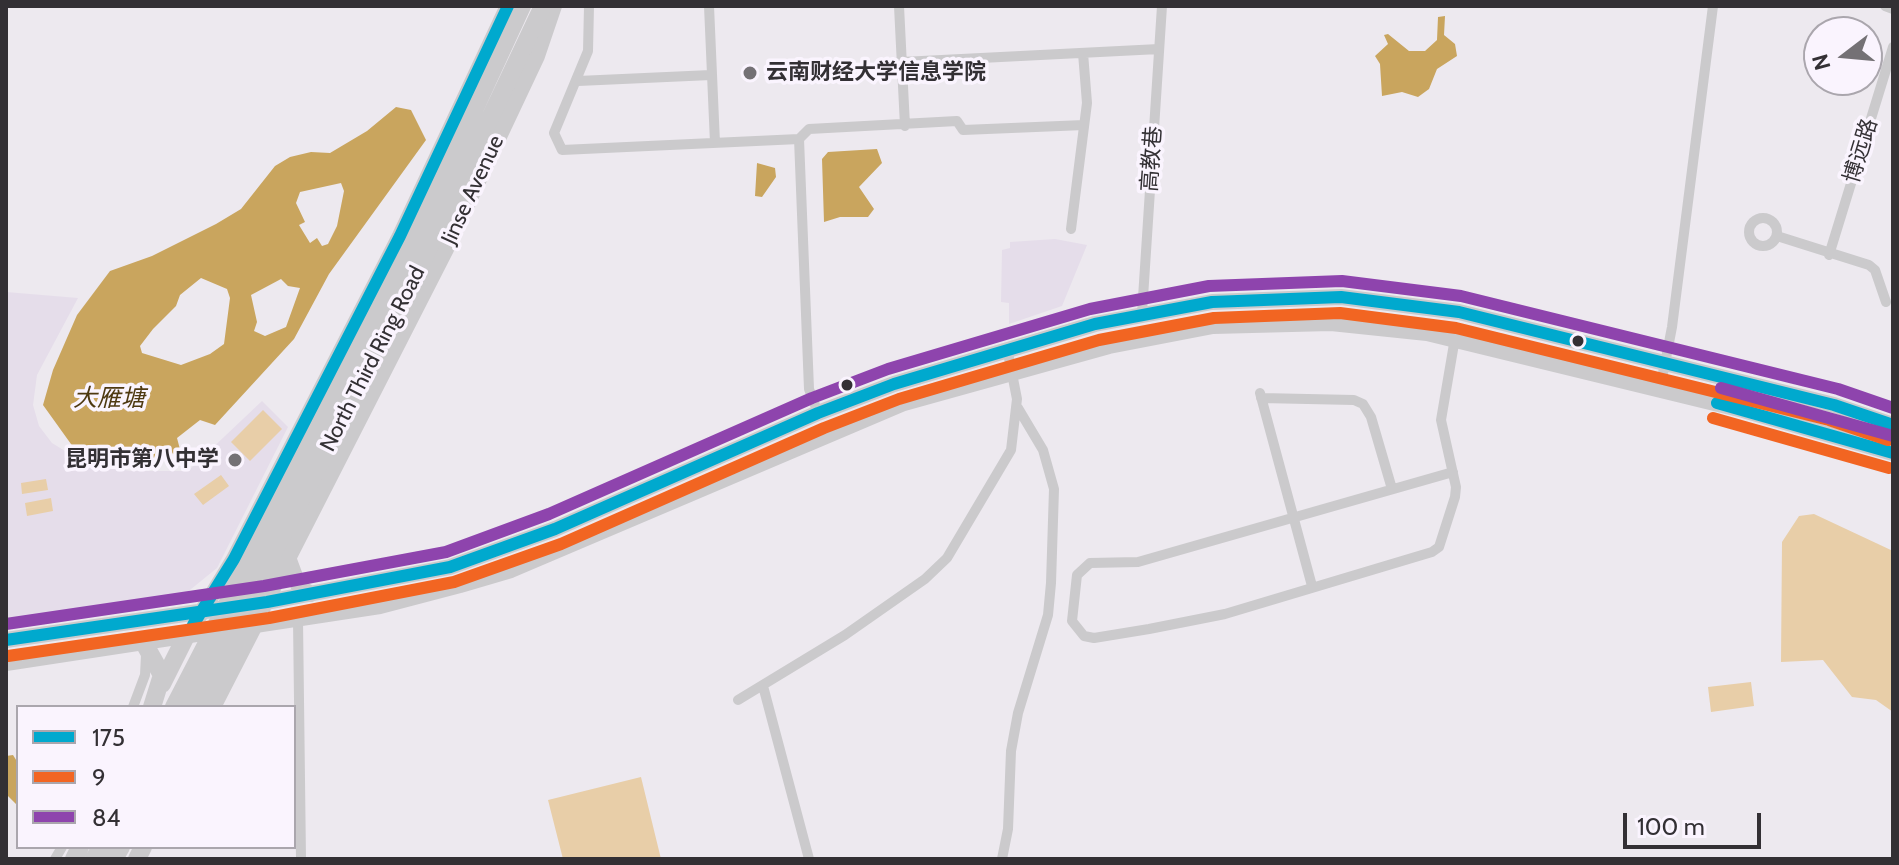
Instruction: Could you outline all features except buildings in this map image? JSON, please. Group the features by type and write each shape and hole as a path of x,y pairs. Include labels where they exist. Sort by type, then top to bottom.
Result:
{"highway":[{"name":"North Third Ring Road","path":"194,705 400,309 520,34 522,6"},
{"name":"North Third Ring Road","path":"175,705 520,34 543,6"},
{"path":"213,705 253,627"},
{"path":"153,705 186,636"},
{"path":"144,643 160,667 162,685"}],"main road":[{"path":"186,636 268,493 400,236 508,6"},
{"name":"Jinse Avenue","path":"253,627 446,249 537,56 554,6"},
{"path":"6,640 267,602 450,567 555,529 818,413 894,384 1007,348 1142,313 1212,302 1280,297 1392,302 1459,312 1834,405 1893,425"},
{"path":"6,663 298,620 405,600 511,570 904,403 1109,346 1213,326 1331,323 1455,338 1660,389 1893,453"},
{"path":"268,493 271,508 282,518 296,521 310,515"},
{"path":"289,560 299,587 311,594"}],"street":[{"path":"589,6 588,51 554,133 562,150 799,139 809,129 957,121 963,130 1084,125"},
{"path":"709,6 715,143"},
{"path":"899,6 905,126"},
{"name":"高教巷","path":"1142,313 1162,6"},
{"path":"1660,389 1713,6"},
{"path":"1885,6 1893,9"},
{"name":"博远路","path":"1829,255 1893,47"},
{"path":"902,62 1159,49"},
{"path":"1071,229 1087,103 1083,53"},
{"path":"578,81 711,75"},
{"path":"799,139 809,389 818,413"},
{"path":"1777,236 1829,255 1869,265 1875,270 1886,302"},
{"path":"1453,472 1138,562 1090,563 1077,575 1072,621 1084,636 1094,638 1225,614 1432,552 1439,547 1455,497 1453,472 1441,410 1455,338"},
{"path":"738,700 902,595 947,558 1011,450 1017,406 1007,348"},
{"path":"1312,586 1261,396 1354,400 1363,404 1371,417 1392,489"},
{"path":"1002,859 1008,829 1015,726 1048,615 1051,583 1054,489 1043,450 1017,406"},
{"path":"298,620 301,859"},
{"path":"134,705 145,675 144,643"},
{"path":"763,686 809,859"}],"shaded area":[{"path":"1055,239 1087,245 1062,306 1009,324 1009,303 1001,302 1002,250 1010,248 1010,242"},
{"name":"昆明市第八中学","path":"6,292 78,298 37,375 33,405 39,426 52,443 86,464 131,471 188,471 262,401 288,427 217,568 185,594 151,602 6,620"},
{"path":"263,410 282,429 250,461 231,442"},
{"path":"221,475 229,486 203,505 194,494"},
{"path":"46,479 48,490 22,494 21,483"},
{"path":"51,498 53,511 27,516 25,503"},
{"path":"1814,514 1893,551 1893,712 1876,700 1852,697 1823,660 1781,662 1782,542 1799,516"},
{"path":"1751,682 1754,706 1711,712 1708,687"},
{"path":"641,777 661,859 563,859 548,800"}],"water":[{"path":"1445,16 1444,35 1455,44 1457,56 1437,69 1429,89 1418,97 1402,92 1382,96 1380,64 1375,56 1388,44 1384,35 1388,34 1409,51 1425,51 1437,40 1438,17"},
{"name":"大雁塘","path":"396,107 411,110 426,140 329,274 294,339 215,425 200,420 177,438 182,457 158,448 153,461 76,451 43,405 53,370 77,315 110,271 152,256 241,209 275,166 290,157 311,152 330,153 367,131","holes":["341,183 344,191 337,226 328,244 322,246 317,238 310,243 299,225 305,222 296,203 300,192","201,278 227,289 230,298 224,344 210,354 181,365 142,353 140,346 176,306 180,295","281,279 288,286 300,288 286,327 265,336 254,331 257,322 251,295"]},
{"path":"877,149 882,163 859,187 874,209 868,217 840,217 824,222 822,159 828,152"},
{"path":"757,163 775,168 776,177 762,197 755,196"},
{"path":"13,755 16,760 16,804 6,794 6,756"}],"transit line":[{"name":"175","path":"193,625 234,559 400,236 508,6"},
{"name":"84","path":"6,624 264,586 446,552 549,514 812,398 888,369 1090,309 1209,286 1342,281 1461,296 1838,389 1893,408"},
{"name":"175","path":"6,640 267,602 450,567 555,529 818,413 894,384 1095,324 1212,302 1341,297 1459,312 1834,405 1893,425"},
{"name":"9","path":"8,656 269,618 454,582 561,544 824,428 899,399 1099,340 1214,318 1340,313 1456,328 1829,420 1888,440"},
{"name":"84","path":"1721,388 1893,436"},
{"name":"175","path":"1717,403 1893,453"},
{"name":"9","path":"1713,418 1889,468"}],"place":[{"name":"云南财经大学信息学院","path":"750,73"},
{"name":"昆明市第八中学","path":"235,460"}]}
